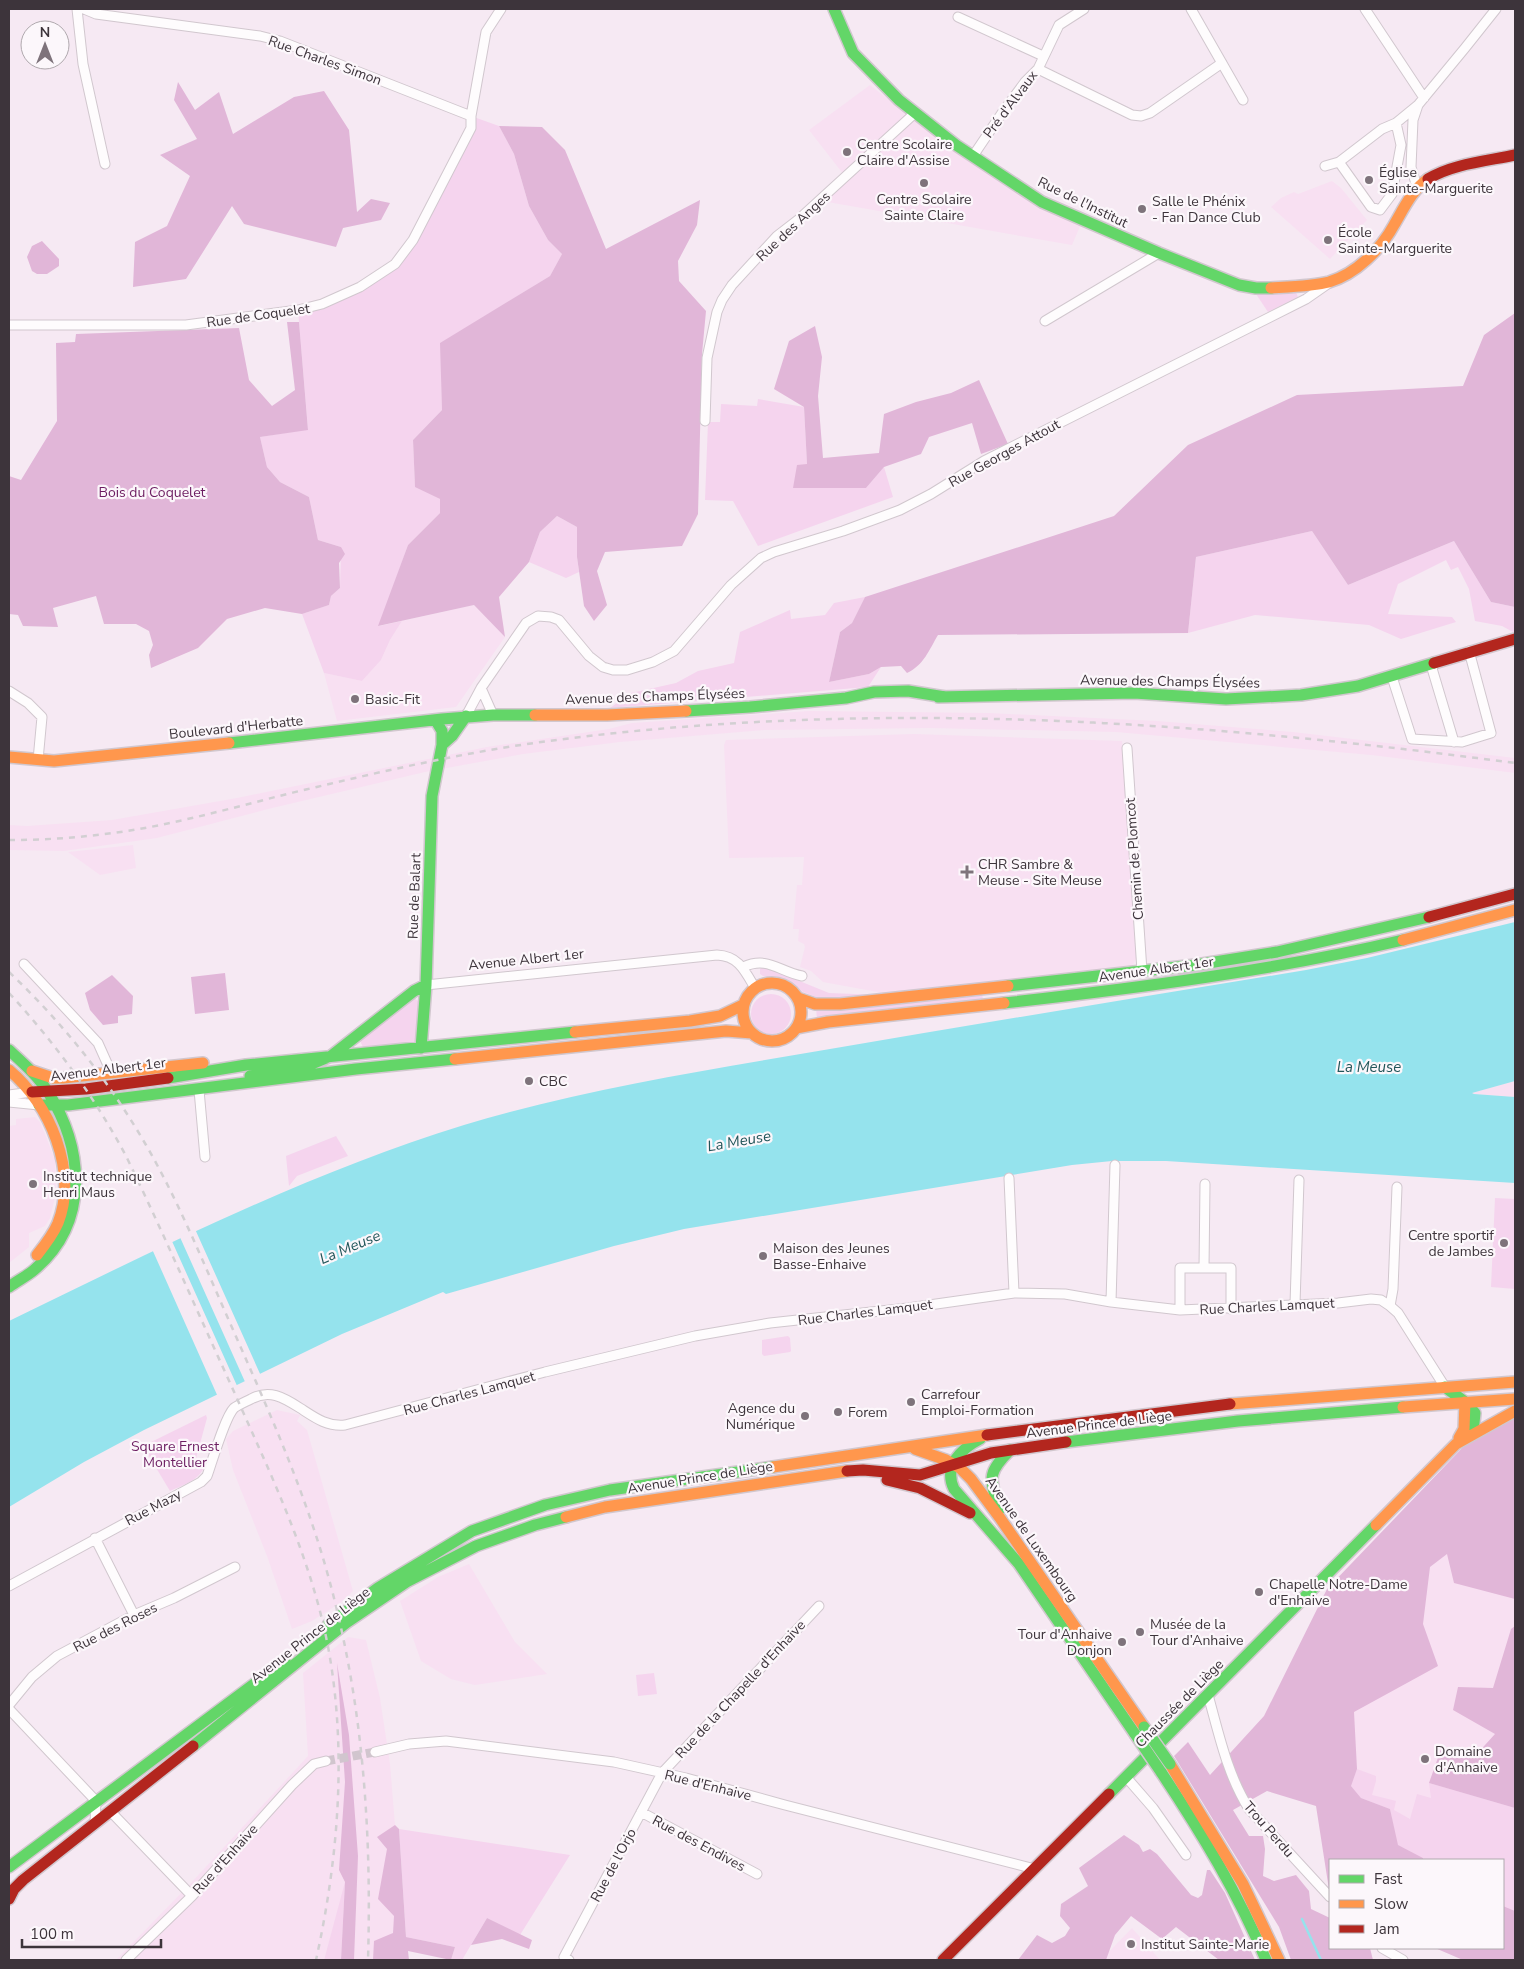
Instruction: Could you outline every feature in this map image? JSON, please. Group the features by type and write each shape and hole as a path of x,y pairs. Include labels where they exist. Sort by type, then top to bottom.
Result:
{"main road":[{"name":"Rue de l'Institut","path":"834,9 853,53 860,62 915,113 973,156 1042,202 1159,254 1239,285 1256,288 1296,286 1329,282 1350,272 1366,260 1388,236 1417,187"},
{"path":"1417,187 1435,175 1460,167 1515,155"},
{"name":"Avenue des Champs Élysées","path":"466,716 607,715 750,707 846,698 874,692 908,691 945,697 1134,693 1226,699 1257,698 1331,691 1392,677 1515,639"},
{"path":"442,745 452,736 466,716"},
{"name":"Boulevard d'Herbatte","path":"9,757 38,760 78,760 436,721 466,716"},
{"name":"Rue de Balart","path":"421,1048 426,985 432,796 442,745 442,731 436,721"},
{"name":"Avenue Albert 1er","path":"32,1092 148,1082 190,1073 246,1065 690,1021 720,1016 743,1005 755,988 762,984 786,986 798,998 815,1004 840,1004 1205,964 1325,942 1515,894"},
{"name":"Avenue Albert 1er","path":"40,1105 57,1106 402,1065 726,1031 752,1033 758,1038 772,1041 786,1038 796,1028 828,1022 1138,987 1338,954 1515,910"},
{"path":"1138,987 1142,971"},
{"path":"1081,994 1089,977"},
{"name":"Avenue Albert 1er","path":"199,1090 206,1082 289,1070 307,1066 331,1056 414,991 426,985"},
{"path":"796,1028 801,1013 798,998"},
{"path":"743,1005 744,1020 752,1033"},
{"name":"Avenue Albert 1er","path":"427,1063 454,1045"},
{"path":"402,1065 414,1059 421,1048"},
{"path":"9,1050 31,1070 49,1092 69,1132 77,1168 77,1190 67,1226 58,1243 34,1271 9,1287"},
{"name":"Avenue Albert 1er","path":"31,1070 53,1078 64,1078 201,1063 246,1065"},
{"path":"9,1070 32,1092 54,1133 64,1164 65,1190 63,1207 57,1224 40,1251 27,1265 9,1277"},
{"path":"69,1132 74,1117 83,1103"},
{"path":"1445,1387 1515,1382"},
{"path":"1445,1387 1465,1402 1475,1413 1474,1423 1469,1436"},
{"name":"Avenue Prince de Liège","path":"9,1867 186,1736 298,1651 343,1613 378,1588 472,1531 530,1510 610,1490 1194,1407 1445,1387"},
{"name":"Avenue Prince de Liège","path":"9,1899 14,1889 23,1880 111,1812 346,1623 408,1581 476,1546 535,1525 605,1507 839,1471 863,1470 920,1475 975,1458 1010,1450 1106,1436 1238,1421 1515,1399"},
{"name":"Chaussée de Liège","path":"1456,1444 1464,1429 1465,1402"},
{"name":"Chaussée de Liège","path":"943,1960 1456,1444 1515,1411"},
{"path":"905,1448 929,1451 953,1466 957,1455 965,1447 989,1435"},
{"path":"1000,1518 992,1491 991,1471 1010,1450"},
{"name":"Avenue de Luxembourg","path":"1266,1960 1234,1888 1199,1828 1161,1772 1140,1730 1000,1518 966,1474 953,1466 951,1474 952,1485 999,1539 1140,1730 1170,1764 1244,1884 1267,1929 1279,1960"},
{"path":"839,1471 866,1478 898,1481 919,1488 936,1494 980,1519"},
{"path":"530,1510 535,1525"}],"street":[{"path":"76,9 83,64 105,164"},
{"name":"Rue Charles Simon","path":"84,9 96,14 260,36 280,41 471,116"},
{"path":"118,16 126,9"},
{"name":"Rue de Coquelet","path":"9,325 186,325 298,310 322,304 360,287 380,275 395,264 414,240 471,128 471,116 486,32 501,9"},
{"name":"Pré d'Alvaux","path":"973,156 1025,82 1038,69 1042,56 1059,25 1073,12 1084,9"},
{"path":"1191,9 1243,100"},
{"path":"1365,9 1421,101"},
{"path":"1325,166 1339,162 1382,129 1396,123 1421,101 1496,9"},
{"path":"958,16 1042,56"},
{"path":"1038,69 1132,115 1141,116 1150,113 1222,63"},
{"path":"1417,187 1411,167 1414,120 1421,101"},
{"name":"Rue des Anges","path":"705,421 707,358 717,312 732,285 777,236 799,220 915,113"},
{"path":"1339,162 1371,207 1380,210 1392,194 1401,145 1396,123"},
{"path":"1045,321 1159,254"},
{"name":"Rue Georges Attout","path":"481,688 526,622 538,616 559,620 589,656 604,667 620,671 667,656 674,651 690,630 731,585 761,558 900,510 931,494 984,461 1306,299 1329,282"},
{"path":"1392,677 1412,739 1462,742 1491,733 1469,652"},
{"path":"1431,665 1454,742"},
{"path":"481,688 493,715"},
{"path":"466,716 481,688"},
{"path":"9,691 28,703 42,718 38,760"},
{"name":"Chemin de Plomcot","path":"1127,748 1142,971"},
{"name":"Avenue Albert 1er","path":"426,985 716,954 733,958 743,967"},
{"path":"755,988 743,967 760,962 768,963 802,976"},
{"path":"24,964 98,1043 111,1072"},
{"path":"199,1090 204,1157"},
{"path":"9,1094 32,1092"},
{"path":"9,1102 40,1105"},
{"path":"1112,1302 1115,1165"},
{"path":"1009,1178 1014,1294"},
{"path":"1295,1304 1299,1180"},
{"path":"1204,1268 1205,1184"},
{"path":"1398,1187 1393,1290 1390,1306 1398,1313 1445,1387"},
{"path":"1180,1310 1180,1268 1231,1268 1231,1309"},
{"name":"Rue Charles Lamquet","path":"259,1395 272,1394 286,1399 325,1423 345,1426 545,1372 695,1336 770,1324 1014,1294 1065,1294 1180,1310 1338,1303 1371,1299 1381,1300 1390,1306"},
{"name":"Rue Mazy","path":"9,1586 201,1482 207,1476 226,1420 234,1408 259,1395"},
{"path":"95,1538 134,1615"},
{"name":"Rue des Roses","path":"9,1705 32,1677 57,1656 134,1615 174,1598 235,1567"},
{"name":"Rue de la Chapelle d'Enhaive","path":"662,1773 819,1606"},
{"name":"Trou Perdu","path":"1208,1695 1223,1750 1239,1794 1249,1809 1329,1896"},
{"path":"9,1709 96,1801 95,1823"},
{"name":"Rue d'Enhaive","path":"375,1752 409,1744 446,1741 605,1761 662,1773 1035,1869"},
{"name":"Rue d'Enhaive","path":"126,1960 192,1896 292,1785 314,1764 326,1761"},
{"name":"Rue de l'Orjo","path":"565,1959 662,1773"},
{"path":"1126,1777 1153,1808 1186,1855"},
{"path":"111,1812 192,1896"},
{"name":"Rue des Endives","path":"641,1812 757,1874"},
{"path":"1384,1949 1403,1960"}],"shaded area":[{"name":"Centre Scolaire Claire d'Assise","path":"870,85 907,114 844,175 809,130"},
{"name":"Centre Scolaire Sainte Claire","path":"916,119 1081,224 1072,245 822,201"},
{"name":"École Sainte-Marguerite","path":"1332,181 1341,188 1367,220 1330,259 1271,207 1281,198 1294,192 1298,194"},
{"path":"474,605 505,637 456,707 337,721 324,673 362,681 381,660 390,640 402,621"},
{"path":"809,711 989,713 1157,721 1293,732 1515,758 1515,773 1371,755 1116,732 930,728 764,730 620,742 523,754 425,772 268,809 157,838 64,851 9,850 9,825 27,826 112,820 237,798 487,747 609,729 632,723"},
{"name":"CHR Sambre & Meuse - Site Meuse","path":"914,734 1122,741 1136,959 1131,968 883,993 823,982 811,971 800,967 805,947 804,944 798,941 799,929 793,929 797,885 802,885 804,857 729,858 724,745 726,740"},
{"path":"133,845 136,868 100,875 68,852"},
{"path":"1515,1081 1515,1097 1472,1093"},
{"name":"Institut technique Henri Maus","path":"35,1117 40,1122 55,1159 56,1193 50,1218 45,1226 29,1233 29,1247 9,1263 9,1126 16,1125 16,1119"},
{"path":"277,1410 300,1415 297,1421 307,1430 353,1591 340,1603 312,1621 292,1629 267,1556 233,1470 226,1439 233,1431"},
{"name":"Domaine d'Anhaive","path":"1450,1515 1515,1518 1515,1944 1504,1942 1504,1859 1391,1859 1316,1806 1379,1648"},
{"path":"469,1564 515,1642 547,1674 475,1685 451,1679 421,1661 400,1601 438,1577"},
{"path":"348,1637 366,1640 380,1698 390,1764 395,1825 396,1881 392,1960 341,1960 345,1885 324,1960 116,1960 190,1884 308,1756 303,1673"},
{"name":"Institut Sainte-Marie","path":"1132,1928 1160,1960 1101,1960"}],"green space":[{"path":"178,82 195,110 219,92 233,134 294,97 324,91 349,130 357,212 371,199 390,203 381,220 343,228 336,247 244,224 232,206 186,279 133,287 135,242 167,226 190,176 160,155 197,139 174,100"},
{"path":"471,116 499,126 514,154 529,206 548,240 562,254 550,276 441,343 442,410 413,440 415,486 440,499 440,513 408,545 379,626 402,621 390,640 381,660 362,681 324,673 302,614 329,605 331,596 340,588 341,547 318,540 309,497 280,482 267,467 260,437 308,429 298,310 380,275 413,240 471,128"},
{"path":"499,126 542,127 565,150 606,249 700,200 697,225 678,261 679,281 706,311 702,354 698,514 682,546 605,552 597,571 607,605 594,621 584,606 577,557 577,527 557,516 540,532 529,562 499,597 505,637 474,605 378,626 408,545 440,513 440,499 415,487 413,440 442,410 440,343 550,276 562,254 548,240 529,206 514,154"},
{"path":"42,241 59,259 59,266 47,274 37,274 32,271 27,257 32,246"},
{"path":"1295,290 1298,297 1268,312 1256,294"},
{"path":"1515,313 1515,607 1491,602 1454,541 1348,585 1312,531 1196,557 1188,633 938,635 929,652 918,666 907,673 901,666 881,667 869,674 829,682 840,632 852,623 865,597 1114,516 1188,445 1297,395 1463,386 1484,335"},
{"name":"Bois du Coquelet","path":"287,322 299,322 308,430 260,437 267,467 280,482 309,497 318,540 341,547 345,554 339,563 340,588 331,596 329,605 302,614 265,608 227,619 198,648 151,668 149,655 153,645 149,631 136,624 104,624 96,596 53,608 58,627 23,626 18,615 9,614 9,476 21,480 57,421 56,343 75,342 76,334 239,328 249,380 272,406 295,390"},
{"path":"815,326 822,357 818,396 823,458 879,453 884,414 916,402 951,393 979,380 1008,444 981,454 972,423 929,437 921,454 884,467 866,488 793,488 797,465 807,464 804,407 774,389 789,341"},
{"path":"758,399 804,407 807,464 866,488 884,467 893,497 758,546 733,501 705,500 708,422 720,422 721,404 757,406"},
{"path":"557,516 577,527 579,572 566,578 529,562 540,532"},
{"path":"1312,531 1348,585 1454,541 1491,602 1515,607 1515,633 1502,626 1475,621 1469,589 1458,567 1451,570 1446,560 1398,584 1388,614 1452,617 1456,622 1401,639 1369,625 1255,615 1188,633 1196,557"},
{"path":"865,597 852,623 840,632 829,682 869,674 881,667 868,687 610,708 631,693 676,683 698,671 734,663 740,632 790,610 791,619 825,615 834,603"},
{"path":"762,967 829,993 880,995 821,999 803,992 788,980 763,976 760,974"},
{"path":"225,973 229,1010 195,1014 191,977"},
{"path":"112,975 133,996 132,1014 118,1016 118,1023 103,1025 90,1010 85,993"},
{"path":"982,993 983,1000 817,1018 816,1009"},
{"path":"771,994 785,1000 791,1014 785,1028 771,1034 757,1028 751,1014 757,1000"},
{"path":"414,998 418,1001 415,1043 363,1047 360,1041"},
{"path":"336,1136 348,1156 297,1176 289,1186 286,1156"},
{"name":"Centre sportif de Jambes","path":"1495,1198 1515,1199 1515,1289 1491,1287"},
{"path":"788,1336 790,1338 790,1352 764,1356 762,1354 762,1340"},
{"name":"Square Ernest Montellier","path":"206,1415 207,1418 195,1462 205,1466 195,1479 170,1491 143,1446"},
{"path":"1515,1418 1515,1599 1454,1583 1447,1554 1430,1567 1423,1624 1438,1666 1354,1712 1357,1769 1351,1786 1361,1798 1390,1809 1398,1845 1423,1859 1329,1859 1329,1890 1316,1806 1267,1791 1233,1810 1249,1836 1263,1836 1265,1849 1263,1876 1274,1881 1296,1875 1309,1891 1311,1909 1329,1918 1329,1949 1370,1949 1373,1960 1291,1960 1279,1927 1174,1756 1188,1742 1210,1775 1264,1716 1327,1589 1466,1444"},
{"path":"1515,1626 1515,1808 1429,1783 1441,1749 1475,1756 1495,1734 1453,1710 1458,1687 1493,1688 1511,1629"},
{"path":"337,1663 349,1735 358,1856 354,1960 341,1960 345,1882 339,1870 345,1782"},
{"path":"654,1673 657,1694 638,1696 636,1675"},
{"path":"1357,1769 1376,1776 1372,1795 1396,1801 1394,1810 1410,1819 1417,1794 1431,1798 1429,1783 1515,1808 1515,1911 1504,1906 1504,1859 1423,1859 1397,1845 1390,1809 1361,1798 1350,1785"},
{"path":"395,1825 399,1829 406,1937 455,1947 451,1960 408,1951 409,1960 373,1960 374,1941 393,1933 394,1916 378,1899 387,1849 377,1837"},
{"path":"399,1829 570,1855 520,1935 487,1918 462,1960 451,1960 455,1947 406,1937"},
{"path":"1124,1835 1139,1845 1143,1852 1150,1849 1157,1854 1191,1895 1198,1898 1202,1895 1207,1870 1210,1870 1225,1893 1255,1960 1219,1960 1176,1927 1162,1939 1131,1916 1115,1935 1106,1960 1018,1960 1037,1935 1052,1943 1065,1936 1070,1928 1060,1916 1061,1904 1088,1886 1079,1868"},
{"path":"345,1882 341,1960 324,1960"},
{"path":"1504,1906 1515,1911 1515,1960 1463,1960 1437,1949 1504,1949"},
{"path":"487,1918 532,1940 529,1949 502,1939 471,1945"}],"water":[{"name":"La Meuse","path":"1515,922 1515,1081 1472,1093 1515,1097 1515,1183 1166,1161 1112,1161 1072,1165 684,1229 614,1246 446,1294 443,1292 342,1334 144,1430 84,1462 9,1507 9,1321 176,1240 347,1166 464,1125 509,1112 646,1081 1306,970 1367,958"}],"pier":[{"path":"195,1229 261,1376 246,1384 179,1235"},
{"path":"171,1239 238,1388 218,1397 152,1249"}],"waterway":[{"path":"1302,1919 1321,1960"}],"tunnel":[{"path":"326,1761 375,1752"}],"railway":[{"path":"9,840 77,837 145,828 445,758 541,742 663,729 784,721 906,718 1028,720 1150,726 1272,735 1515,763"},
{"path":"9,972 29,991 84,1054 117,1098 146,1145 196,1245 264,1400 313,1526 336,1607 347,1657 362,1757 368,1858 368,1960"},
{"path":"9,993 73,1071 101,1112 126,1156 274,1482 301,1549 312,1583 329,1652 335,1690 339,1768 335,1845 324,1922 316,1960"}],"traffic: fast":[{"path":"834,9 853,53 899,100 956,145 1042,202 1159,253 1239,285 1271,288"},
{"path":"938,697 1134,693 1226,699 1301,695 1358,686 1434,663"},
{"path":"686,711 846,698 874,692 908,691 945,697"},
{"path":"229,743 442,719 493,715 535,715"},
{"path":"442,745 452,736 466,716"},
{"path":"421,1048 426,985 432,796 442,745 442,731 436,721"},
{"path":"1008,986 1196,965 1277,952 1429,917"},
{"path":"1004,1003 1205,978 1304,961 1403,940"},
{"path":"250,1076 307,1066 331,1056 414,991 426,985"},
{"path":"168,1078 246,1065 575,1032"},
{"path":"9,1050 40,1081 60,1114 69,1137 76,1185 73,1208 65,1230 52,1251 34,1270 9,1287"},
{"path":"39,1105 68,1105 356,1069 455,1059"},
{"path":"1445,1387 1465,1402 1475,1413 1474,1423 1469,1436"},
{"path":"1066,1442 1238,1421 1403,1407"},
{"path":"980,1439 966,1448 952,1466 951,1481 954,1489 1019,1564 1135,1734"},
{"path":"999,1510 992,1484 993,1472 1010,1450"},
{"path":"328,1625 378,1588 472,1531 545,1505 610,1490 773,1467"},
{"path":"193,1746 346,1623 408,1581 476,1546 535,1525 566,1517"},
{"path":"1109,1794 1376,1525"},
{"path":"9,1867 285,1661"},
{"path":"1144,1727 1170,1764"},
{"path":"1135,1734 1161,1772"},
{"path":"1161,1772 1218,1863 1266,1960"}],"traffic: slow":[{"path":"1271,288 1329,282 1358,267 1382,243 1413,194 1428,179"},
{"path":"535,715 607,715 686,711"},
{"path":"9,757 54,761 229,743"},
{"path":"1403,940 1515,910"},
{"path":"772,983 783,985 793,991 799,1001 801,1012 799,1023 793,1033 783,1039 772,1041 761,1039 751,1033 745,1023 743,1012 745,1001 751,991 761,985 772,983"},
{"path":"798,998 815,1004 840,1004 1008,986"},
{"path":"796,1028 828,1022 1004,1003"},
{"path":"575,1032 690,1021 720,1016 743,1005"},
{"path":"455,1059 726,1031 752,1033"},
{"path":"32,1071 53,1078 63,1078 203,1063"},
{"path":"9,1070 24,1084 37,1101 48,1120 62,1161 65,1182 63,1203 58,1223 37,1255"},
{"path":"1230,1404 1515,1382"},
{"path":"1403,1407 1515,1399"},
{"path":"1459,1438 1464,1429 1465,1402"},
{"path":"1376,1525 1456,1444 1515,1411"},
{"path":"773,1467 987,1435"},
{"path":"915,1449 946,1460 960,1468 971,1479 1144,1727"},
{"path":"566,1517 605,1507 847,1471"},
{"path":"1170,1764 1243,1884 1279,1960"}],"traffic: jam":[{"path":"1428,179 1459,166 1515,155"},
{"path":"1434,663 1515,639"},
{"path":"1429,917 1515,894"},
{"path":"32,1092 86,1089 168,1078"},
{"path":"987,1435 1230,1404"},
{"path":"847,1471 863,1470 920,1475 991,1453 1066,1442"},
{"path":"887,1480 920,1488 970,1513"},
{"path":"9,1899 14,1889 23,1880 193,1746"},
{"path":"943,1960 1109,1794"}],"place":[{"name":"Centre Scolaire Claire d'Assise","path":"847,152"},
{"name":"Église Sainte-Marguerite","path":"1369,180"},
{"name":"Centre Scolaire Sainte Claire","path":"924,183"},
{"name":"Salle le Phénix - Fan Dance Club","path":"1142,209"},
{"name":"École Sainte-Marguerite","path":"1328,240"},
{"name":"Basic-Fit","path":"355,699"},
{"name":"CHR Sambre & Meuse - Site Meuse","path":"967,872"},
{"name":"CBC","path":"529,1081"},
{"name":"Institut technique Henri Maus","path":"33,1184"},
{"name":"Centre sportif de Jambes","path":"1504,1243"},
{"name":"Maison des Jeunes Basse-Enhaive","path":"763,1256"},
{"name":"Carrefour Emploi-Formation","path":"911,1402"},
{"name":"Forem","path":"838,1412"},
{"name":"Agence du Numérique","path":"805,1416"},
{"name":"Chapelle Notre-Dame d'Enhaive","path":"1259,1592"},
{"name":"Musée de la Tour d’Anhaive","path":"1140,1632"},
{"name":"Tour d'Anhaive Donjon","path":"1122,1642"},
{"name":"Domaine d'Anhaive","path":"1425,1759"},
{"name":"Institut Sainte-Marie","path":"1131,1944"}]}
